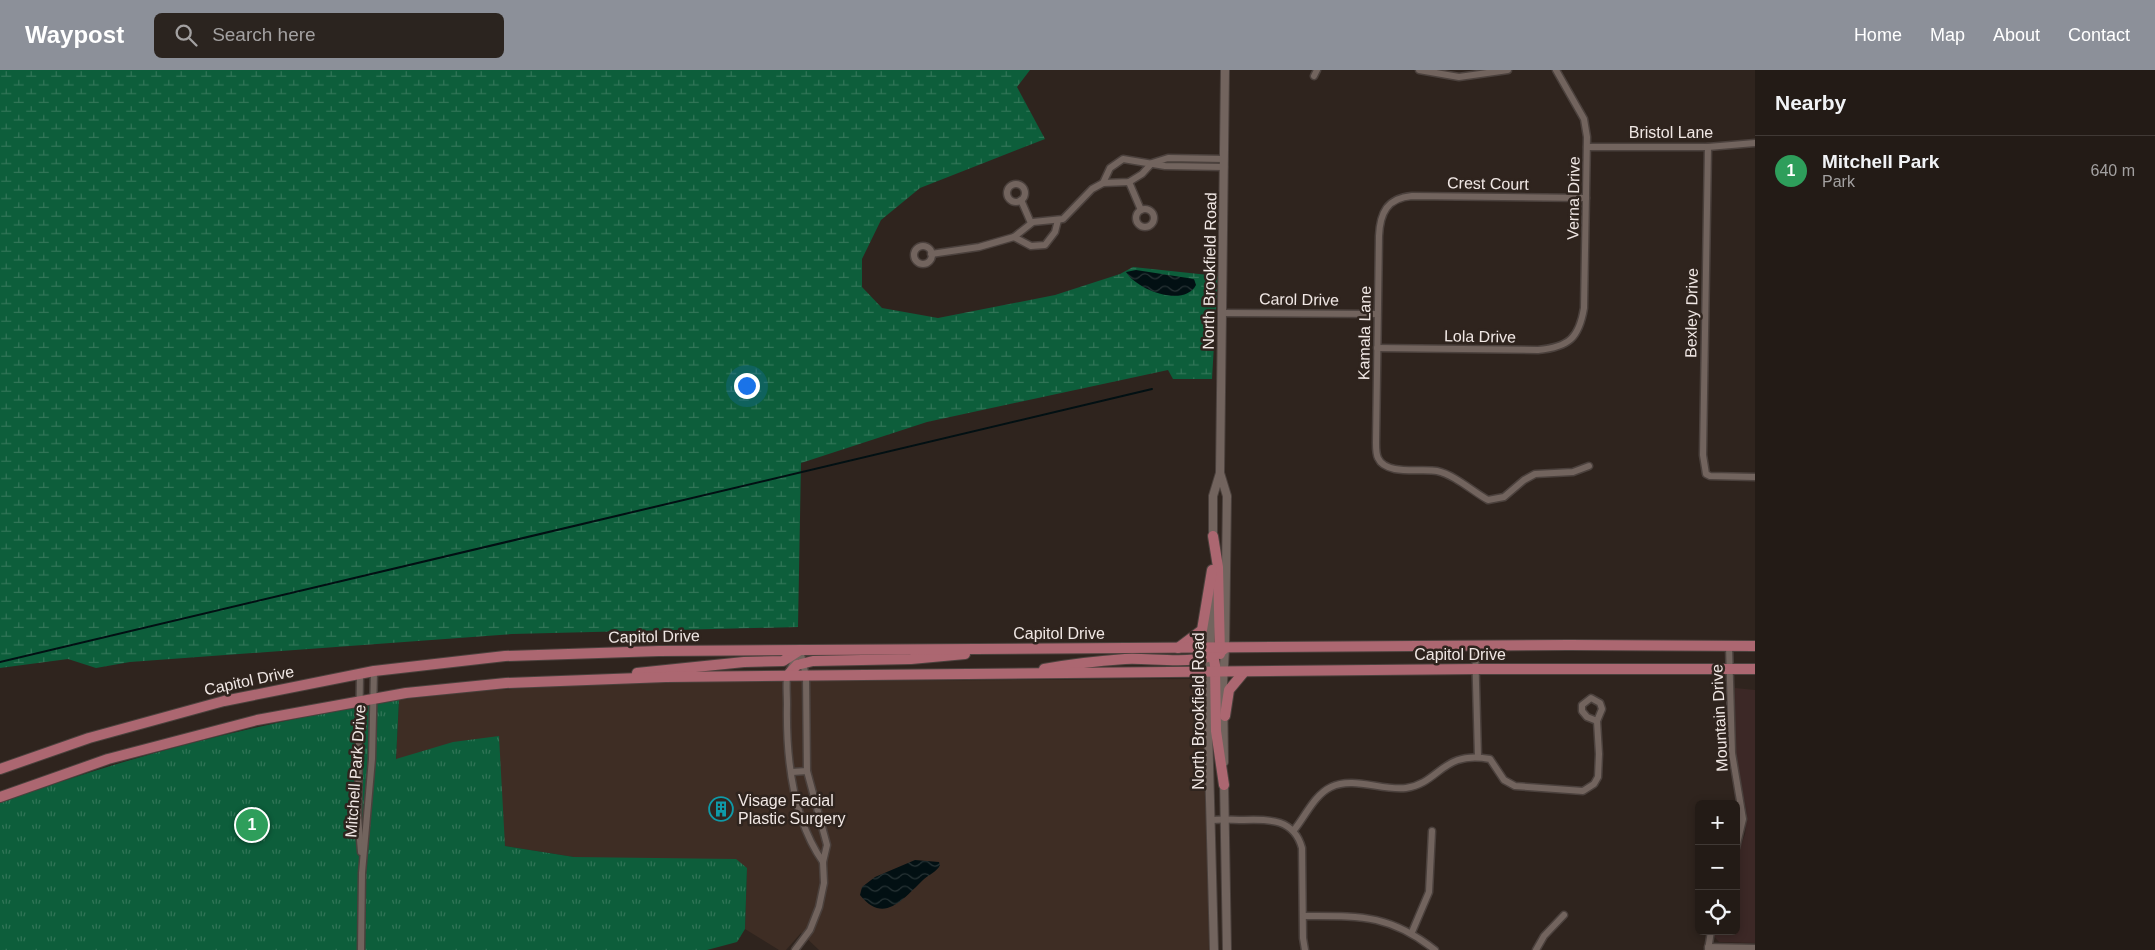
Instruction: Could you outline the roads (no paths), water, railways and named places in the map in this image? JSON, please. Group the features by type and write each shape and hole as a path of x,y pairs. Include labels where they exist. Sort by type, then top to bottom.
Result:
{"main road":[{"path":"1213,536 1218,567 1216,731 1224,785"},
{"path":"1178,648 1202,630 1212,570"},
{"name":"Capitol Drive","path":"0,769 88,738 197,707 297,685 374,671 534,654 1022,648 1178,648 1216,652 1323,647 1755,646"},
{"path":"0,797 154,746 257,720 360,701 464,686 609,679 788,676 793,668 803,662 936,658 1022,648"},
{"path":"609,679 655,670 744,662 783,662 800,650"},
{"path":"1016,674 1069,664 1216,652"},
{"name":"Capitol Drive","path":"788,676 1476,669 1755,669"},
{"path":"1225,716 1229,690 1244,672"}],"street":[{"name":"North Brookfield Road","path":"1216,652 1227,496 1220,473 1225,70"},
{"path":"1419,70 1460,77 1508,70"},
{"name":"Verna Drive","path":"1556,70 1584,119 1587,147 1584,308 1577,334"},
{"name":"Bristol Lane","path":"1587,147 1708,147 1755,143"},
{"name":"Bexley Drive","path":"1708,147 1703,455 1706,474 1710,476 1755,478"},
{"path":"1103,183 1110,168 1122,159 1165,166 1224,163"},
{"path":"932,254 979,247 1014,237 1031,223 1058,220 1068,216 1092,189 1103,183 1129,182 1142,174 1152,163"},
{"path":"1129,182 1141,210"},
{"name":"Crest Court","path":"1390,202 1402,197 1412,196 1586,198"},
{"path":"1021,200 1031,223"},
{"name":"Kamala Lane","path":"1390,202 1380,220 1377,314 1376,443 1378,458 1383,465 1398,470 1437,471 1447,474 1488,500 1504,497 1524,480 1535,474 1573,472 1589,466"},
{"path":"1014,237 1031,246 1045,245 1055,232 1058,220"},
{"name":"Carol Drive","path":"1221,313 1377,314"},
{"name":"Lola Drive","path":"1377,348 1554,349 1567,344 1577,334"},
{"name":"North Brookfield Road","path":"1216,652 1212,570 1212,496 1220,473"},
{"path":"1475,646 1478,757"},
{"name":"Mountain Drive","path":"1730,646 1732,753 1744,818 1737,845"},
{"path":"796,950 810,930 819,908 824,883 823,862 827,845 807,771 806,676 800,650"},
{"path":"800,650 788,676 787,719 792,772 796,800 804,824 823,862"},
{"name":"Mitchell Park Drive","path":"361,950 362,873 372,759 374,671"},
{"name":"North Brookfield Road","path":"1216,672 1225,716 1224,819 1227,950"},
{"name":"North Brookfield Road","path":"1214,950 1212,820 1216,672"},
{"name":"Mitchell Park Drive","path":"360,674 358,816 362,873"},
{"path":"1294,830 1317,798 1335,785 1352,783 1406,788 1416,785 1459,759 1478,757 1490,759 1504,780 1515,786 1583,791 1594,784 1598,777 1597,721"},
{"path":"792,772 807,771"},
{"path":"1212,820 1273,820 1283,822 1294,830 1300,838 1302,848 1305,950"},
{"path":"1412,932 1429,892 1432,831"},
{"path":"1536,950 1544,936 1564,915"},
{"path":"1304,916 1370,918 1412,932 1435,950"},
{"path":"1710,935 1708,949 1755,948"}],"water":[{"path":"1136,270 1194,279 1196,285 1190,292 1182,295 1171,296 1161,294 1140,285 1126,272"},
{"path":"915,860 939,862 940,865 937,870 925,878 901,901 893,906 877,908 869,904 860,895 862,887 875,877"}],"waterway":[{"path":"0,662 1152,389"}],"place":[{"name":"Visage Facial Plastic Surgery","path":"721,809"},
{"name":"Mitchell Park","path":"252,825"}]}
